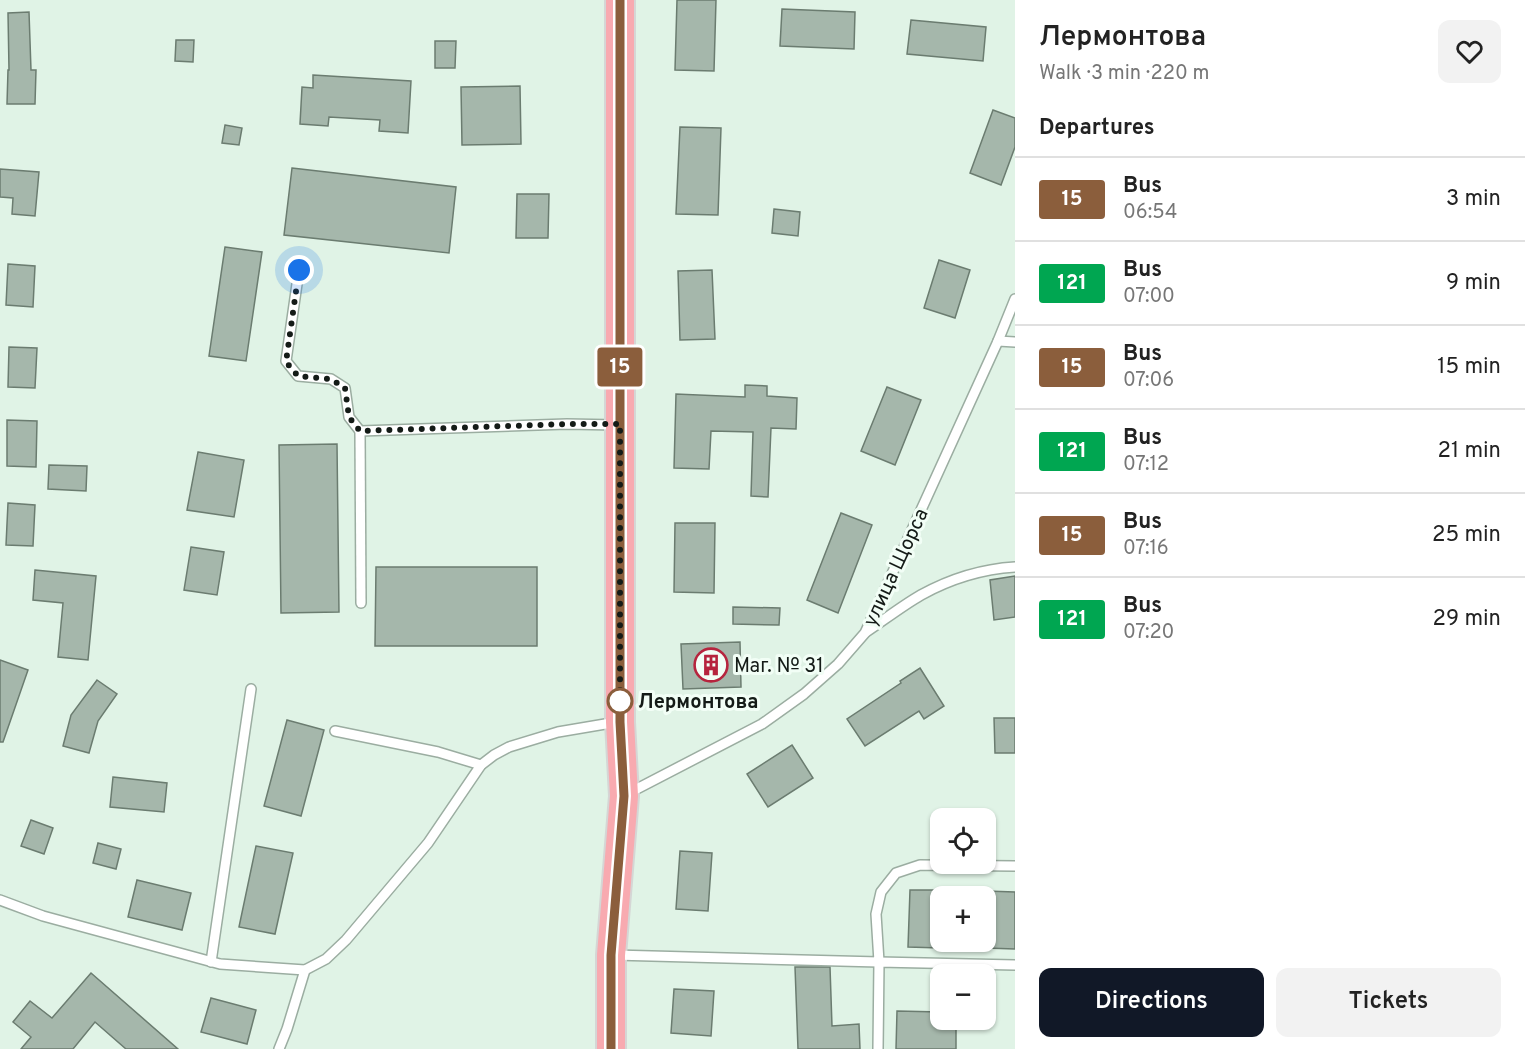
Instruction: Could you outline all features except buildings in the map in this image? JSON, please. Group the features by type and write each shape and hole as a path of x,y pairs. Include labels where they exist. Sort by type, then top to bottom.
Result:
{"main road":[{"path":"611,1049 611,955 624,796 620,722 620,0"}],"lane":[{"path":"299,270 286,362 298,376 331,379 345,388 349,417 360,431 361,603"},
{"name":"улица Щорса","path":"624,796 762,724 804,694 838,664 865,633 1015,299"},
{"path":"998,341 1015,342"},
{"path":"360,431 620,424"},
{"path":"865,633 921,595 960,577 995,568 1015,567"},
{"path":"211,962 251,689"},
{"path":"0,900 43,916 211,962 305,970 326,959 346,940 428,843 481,765 509,747 558,732 620,722"},
{"path":"335,731 438,752 481,765"},
{"path":"878,1049 879,962 876,914 881,892 896,873 920,866 1015,866"},
{"path":"611,955 1015,965"},
{"path":"279,1049 305,970"}],"bus line":[{"name":"15","path":"611,1049 611,955 624,796 620,722 620,0"}],"place":[{"name":"Маг. № 31","path":"711,665"},
{"name":"Лермонтова","path":"620,701"}],"route":[{"path":"299,270 286,362 298,376 331,379 345,388 349,417 360,431 620,424 620,701"}]}
